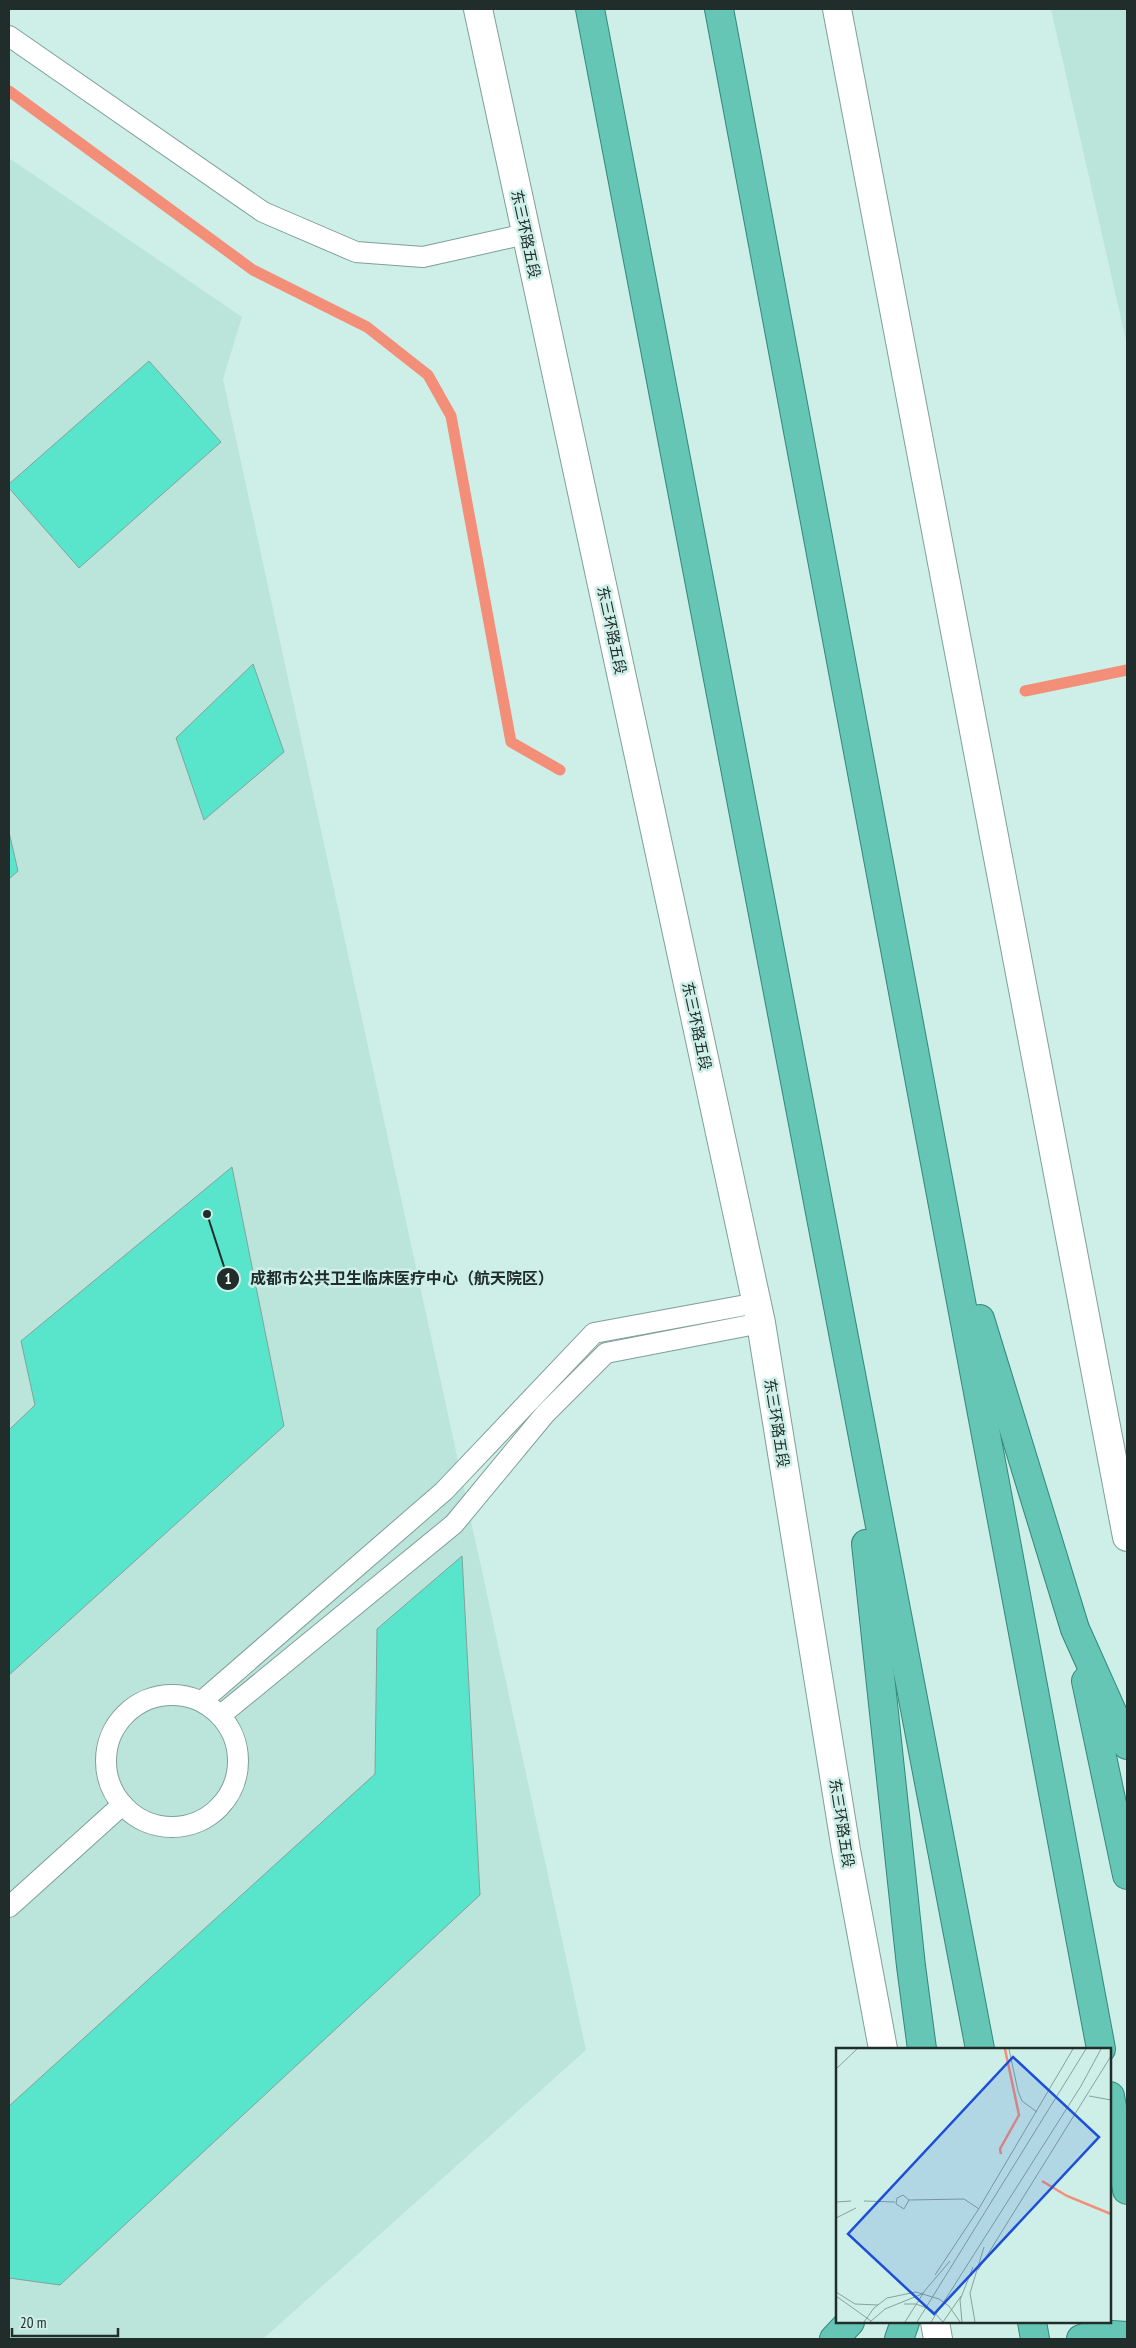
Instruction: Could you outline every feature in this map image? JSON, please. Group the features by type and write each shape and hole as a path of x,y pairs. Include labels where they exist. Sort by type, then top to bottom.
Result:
{"highway":[{"path":"590,9 980,2048"},
{"path":"719,9 1101,2048"},
{"path":"941,1192 1075,1629 1127,1875"},
{"path":"831,1272 870,1576 911,1966 922,2048"},
{"path":"1075,1629 1127,1745"},
{"path":"1111,2102 1127,2190"},
{"path":"1111,2201 1127,2199"},
{"path":"834,2339 849,2323"},
{"path":"899,2339 905,2323"},
{"path":"1032,2323 1035,2339"},
{"path":"1081,2339 1096,2334 1127,2336"}],"main road":[{"name":"东三环路五段","path":"478,9 759,1313 846,1850 883,2048"},
{"path":"836,9 1127,1537"},
{"path":"935,2323 938,2339"}],"lane":[{"path":"9,36 263,212 356,252 423,257 526,234"},
{"path":"202,1701 444,1491 594,1333 759,1313"},
{"path":"221,1715 454,1524 545,1414 606,1353 759,1313"},
{"path":"180,1695 202,1701 221,1715 234,1735 239,1755 238,1776 230,1796 216,1812 198,1823 178,1828 157,1827 138,1819 122,1806 110,1788 105,1765 108,1742 118,1721 136,1705 157,1696 180,1695"},
{"path":"9,1907 122,1806"}],"shaded area":[{"path":"1051,9 1127,9 1127,345"},
{"path":"9,158 242,317 223,379 586,2050 263,2339 9,2339"}],"building":[{"path":"149,361 221,442 79,568 9,488 9,484"},
{"path":"253,664 284,752 204,820 176,738"},
{"path":"9,832 18,871 9,879"},
{"path":"232,1167 284,1426 9,1675 9,1430 35,1405 21,1341"},
{"path":"462,1556 480,1895 60,2285 9,2278 9,2106 375,1774 377,1629"}],"waterway":[{"path":"9,91 253,270 367,327 428,375 451,416 511,742 560,770"},
{"path":"1025,691 1127,670"}],"place":[{"name":"成都市公共卫生临床医疗中心（航天院区）","path":"207,1214"}]}
